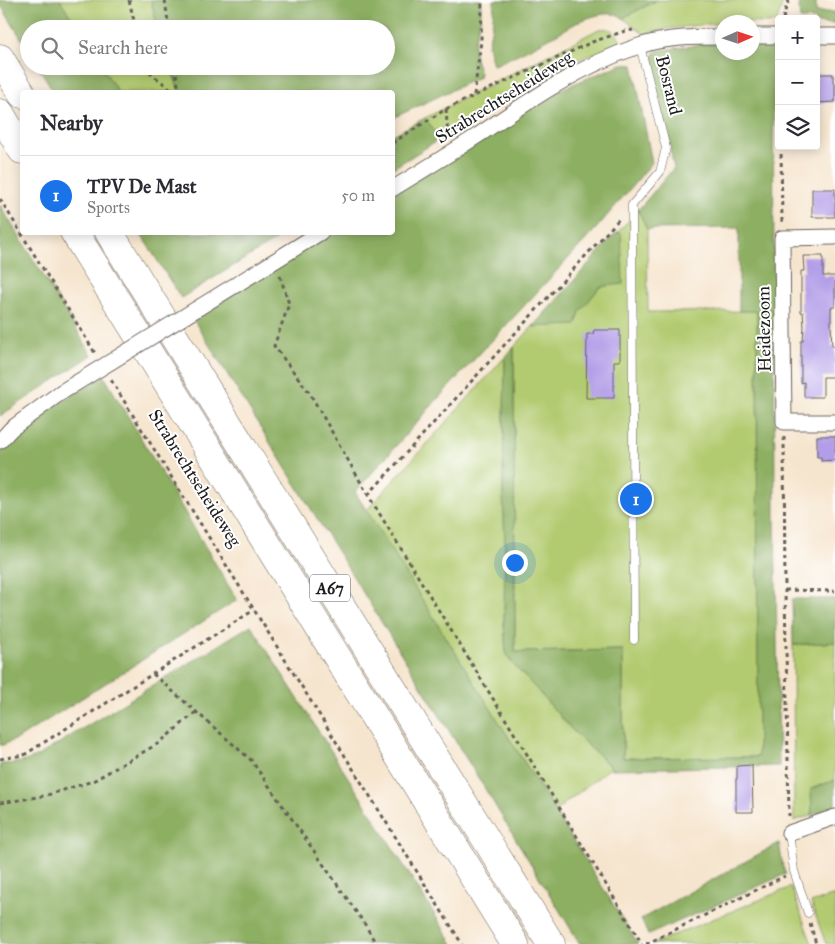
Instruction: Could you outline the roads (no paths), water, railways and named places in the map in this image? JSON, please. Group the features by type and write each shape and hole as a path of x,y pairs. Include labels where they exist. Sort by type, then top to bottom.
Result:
{"highway":[{"path":"0,58 20,91"},
{"path":"0,114 20,147"},
{"name":"A67","path":"76,235 515,944"},
{"name":"A67","path":"111,235 550,944"}],"street":[{"name":"Bosrand","path":"640,46 666,40 715,36"},
{"path":"760,36 775,36"},
{"path":"820,36 835,36"},
{"name":"Strabrechtseheideweg","path":"395,187 535,97 582,70 640,46"},
{"path":"0,441 11,429 60,393 316,235"},
{"name":"Heidezoom","path":"835,237 782,238 784,422 835,422"},
{"path":"789,833 835,817"}],"lane":[{"name":"Bosrand","path":"634,640 632,205 660,172 666,148 640,46"},
{"path":"789,833 794,871 808,913"}],"place":[{"name":"TPV De Mast","path":"636,499"}]}
